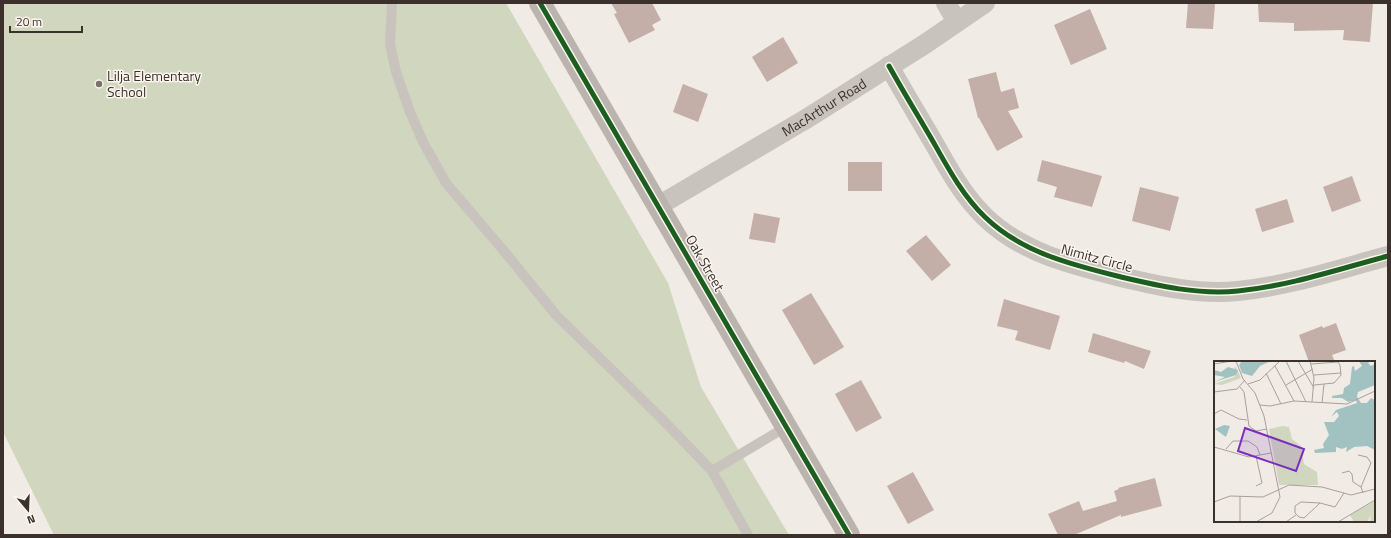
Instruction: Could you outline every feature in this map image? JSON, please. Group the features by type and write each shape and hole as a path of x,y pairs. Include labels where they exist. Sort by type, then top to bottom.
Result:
{"street":[{"name":"Oak Street","path":"540,3 849,535"},
{"path":"946,3 957,22"},
{"name":"MacArthur Road","path":"658,206 768,143 985,3"},
{"name":"Nimitz Circle","path":"889,66 948,169 984,217 1008,236 1032,249 1056,259 1089,270 1172,288 1205,292 1225,292 1296,280 1388,256"}],"lane":[{"path":"392,3 390,44 396,72 410,112 423,142 446,183 556,315 661,418 712,471 748,535"},
{"path":"712,471 786,427"}],"green space":[{"path":"3,3 506,3 668,283 701,387 789,535 54,535 3,432"}],"building":[{"path":"611,3 652,3 661,20 652,25 655,30 629,43 614,14 617,13"},
{"path":"1188,3 1215,4 1213,29 1186,28"},
{"path":"1258,3 1373,3 1370,42 1343,40 1344,30 1294,31 1294,23 1259,22"},
{"path":"1090,9 1107,49 1071,65 1054,25"},
{"path":"783,37 798,63 767,82 752,57"},
{"path":"996,72 1001,92 1014,88 1019,108 1008,111 1023,137 997,151 978,118 968,79"},
{"path":"683,84 708,94 698,122 673,112"},
{"path":"1042,160 1102,176 1092,207 1054,197 1057,187 1037,181"},
{"path":"848,162 882,162 882,191 848,191"},
{"path":"1352,176 1361,201 1332,212 1323,187"},
{"path":"1140,187 1179,197 1170,231 1132,221"},
{"path":"1287,199 1294,222 1262,232 1255,209"},
{"path":"754,213 780,218 775,243 749,239"},
{"path":"926,235 951,265 932,281 906,251"},
{"path":"811,293 844,347 814,365 782,310"},
{"path":"1004,299 1060,316 1050,350 1015,340 1018,331 997,326"},
{"path":"1336,323 1346,350 1332,355 1335,361 1309,361 1299,335 1322,326 1323,328"},
{"path":"1093,333 1151,351 1144,369 1125,361 1124,363 1088,352"},
{"path":"861,380 882,418 856,432 835,394"},
{"path":"913,472 934,510 908,524 887,486"},
{"path":"1155,478 1162,506 1121,517 1121,515 1074,535 1058,535 1048,514 1079,501 1083,511 1117,501 1114,491 1119,489 1118,488"}],"cycle path":[{"path":"540,3 849,535"},
{"path":"889,66 951,173 970,201 999,229 1015,240 1049,256 1085,268 1150,284 1209,292 1257,289 1295,281 1388,256"}],"place":[{"name":"Lilja Elementary School","path":"99,84"}]}
